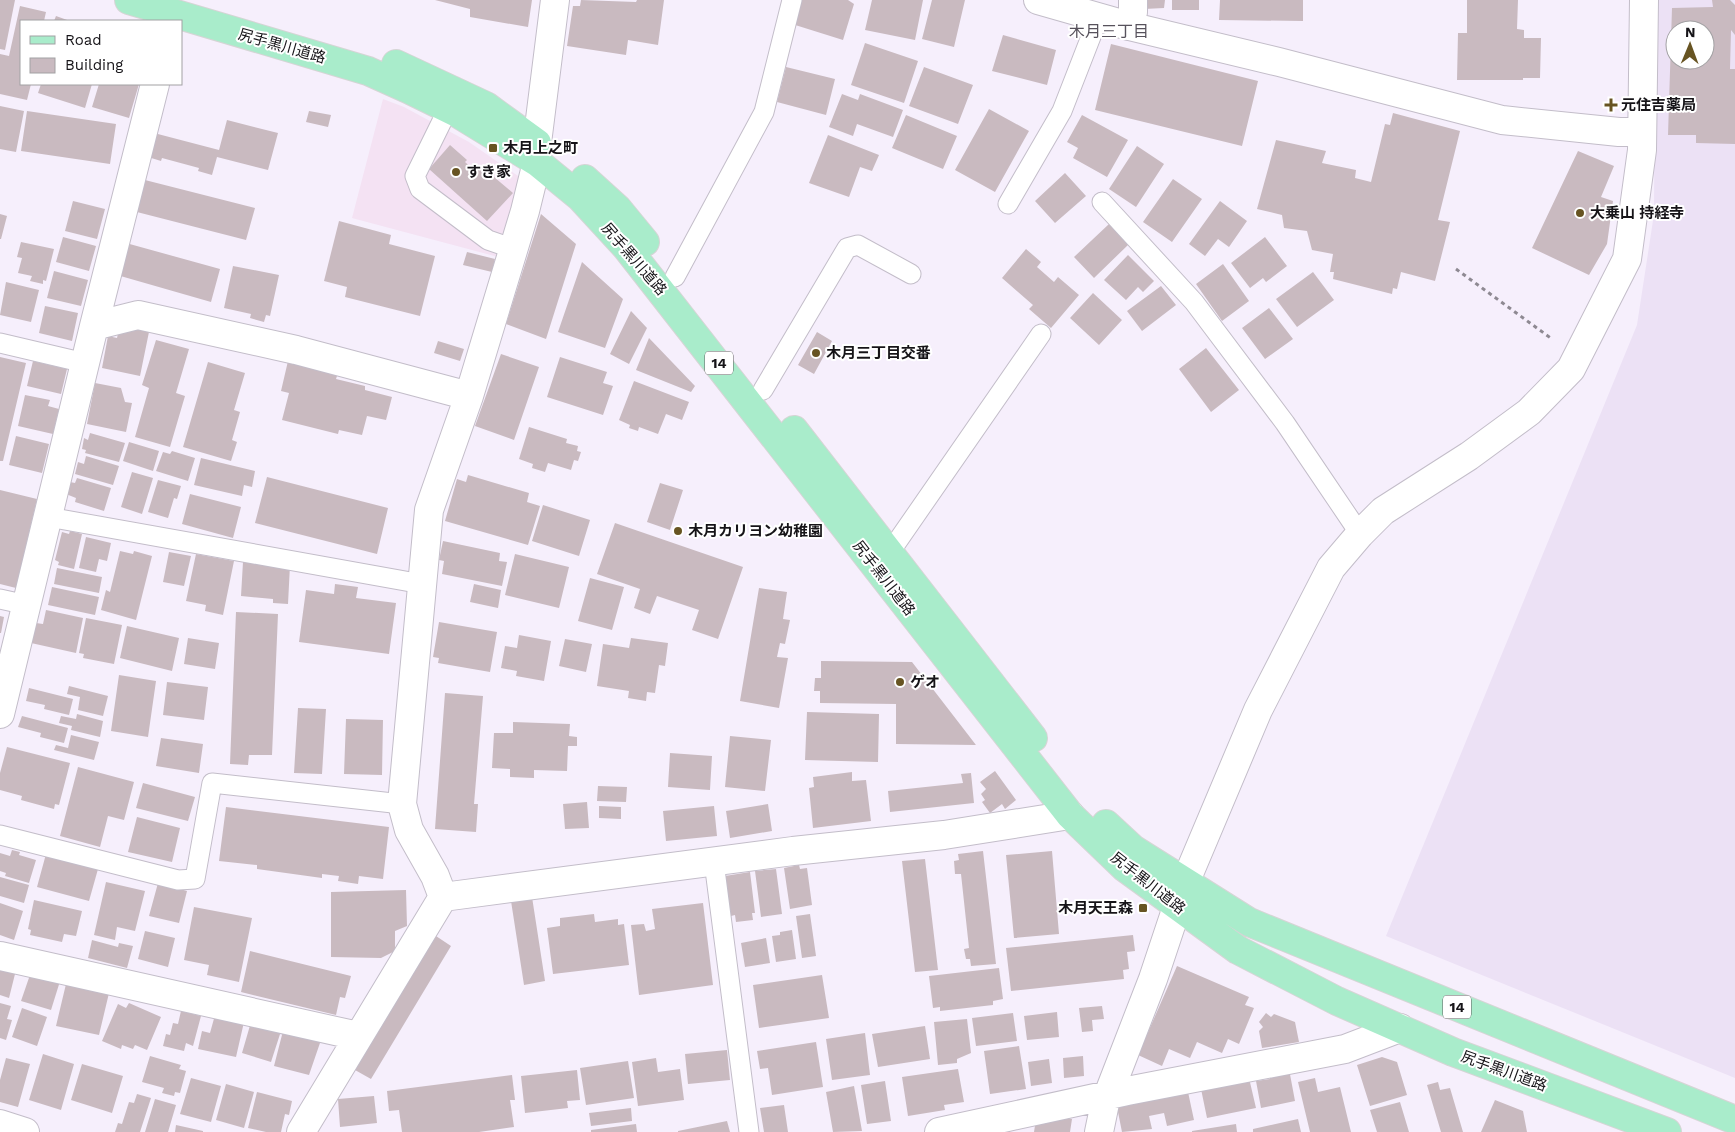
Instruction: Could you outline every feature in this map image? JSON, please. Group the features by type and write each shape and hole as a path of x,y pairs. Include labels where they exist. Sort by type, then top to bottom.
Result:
{"main road":[{"name":"尻手黒川道路","path":"129,0 375,54 486,106 537,153 581,198 645,270 1070,815 1124,867 1181,895 1735,1120"},
{"name":"尻手黒川道路","path":"178,12 368,71 537,153 568,164 617,208 675,277 890,552 1052,765 1090,810 1238,950 1337,1001 1453,1052 1667,1132"}],"street":[{"path":"443,897 435,876 409,830 402,804 429,510 469,396 514,249 537,153 555,0"},
{"path":"1038,0 1099,16 1131,13 1279,62 1502,120 1619,132 1642,132"},
{"path":"1099,1132 1108,1095 1181,895 1258,710 1330,568 1360,534 1384,511 1469,456 1528,412 1571,369 1627,259 1642,132 1644,0"},
{"path":"0,714 155,85"},
{"path":"94,326 138,315 296,350 469,396"},
{"path":"443,897 944,835 1070,815"},
{"path":"301,1132 443,897"},
{"path":"0,956 358,1036"},
{"path":"939,1132 1108,1095 1345,1049 1400,1028"},
{"path":"0,1124 25,1132"}],"lane":[{"path":"675,277 764,112 792,0"},
{"path":"1008,204 1062,111 1099,16"},
{"path":"448,109 415,176 420,189 488,240 514,249"},
{"path":"1102,202 1194,302 1285,423 1360,534"},
{"path":"763,390 847,248 858,245 911,274"},
{"path":"890,552 1042,334"},
{"path":"0,343 85,363"},
{"path":"48,517 422,584"},
{"path":"0,600 26,606"},
{"path":"0,835 178,880 194,879 212,783 402,804"},
{"path":"714,862 749,1132"}],"path":[{"path":"1456,269 1577,358"}],"shaded area":[{"path":"1655,0 1735,0 1735,1078 1386,936 1637,325 1654,214"},
{"path":"383,99 404,107 469,142 521,178 502,258 352,218"}],"building":[{"path":"0,0 15,0 5,50 0,49"},
{"path":"435,0 532,0 528,27 470,17 470,9"},
{"path":"581,0 636,2 637,0 664,0 658,45 628,40 626,55 567,46 573,6 580,6"},
{"path":"800,0 848,0 854,4 843,40 792,24"},
{"path":"872,0 923,0 915,40 865,30"},
{"path":"932,0 965,0 954,47 922,39"},
{"path":"1144,0 1165,0 1164,8 1144,9"},
{"path":"1172,0 1199,0 1199,10 1172,10"},
{"path":"1220,0 1303,0 1303,21 1219,20"},
{"path":"1467,0 1518,0 1517,29 1524,30 1524,38 1541,38 1540,78 1523,78 1523,80 1457,80 1458,33 1467,33"},
{"path":"1712,0 1730,0 1735,5 1735,35 1731,30 1730,69 1735,69 1735,144 1696,143 1696,135 1668,135 1670,70 1715,70 1715,20 1672,20 1672,8 1713,7"},
{"path":"20,6 46,12 44,20 20,20 20,85 31,85 27,100 0,94 0,54 9,56"},
{"path":"56,16 67,20 54,20"},
{"path":"1003,35 1056,50 1047,85 992,71"},
{"path":"865,43 918,61 904,103 851,85"},
{"path":"1111,44 1258,81 1242,146 1095,110"},
{"path":"786,67 835,79 826,115 777,102"},
{"path":"924,67 973,85 958,124 909,106"},
{"path":"41,85 92,85 85,108 38,93"},
{"path":"99,85 139,85 129,118 92,107"},
{"path":"842,94 858,100 860,94 903,110 893,137 857,124 853,136 829,127"},
{"path":"0,106 24,111 16,152 0,149"},
{"path":"989,109 1029,131 995,192 955,170"},
{"path":"27,111 116,124 110,164 21,151"},
{"path":"309,111 331,115 328,127 306,122"},
{"path":"1393,113 1460,131 1438,220 1450,222 1435,281 1401,272 1397,289 1393,288 1392,294 1333,279 1334,272 1330,272 1333,254 1312,250 1307,231 1284,228 1282,215 1257,209 1276,140 1326,151 1322,163 1356,170 1355,178 1371,182 1385,124 1390,125"},
{"path":"906,115 957,136 943,169 892,148"},
{"path":"1082,115 1128,140 1107,177 1073,158 1078,148 1067,142"},
{"path":"227,120 278,133 268,170 217,157 212,175 198,171 199,168 162,158 161,161 148,157 154,133 219,150"},
{"path":"828,135 879,155 872,171 860,167 849,197 809,183"},
{"path":"450,145 467,160 465,162 476,172 481,166 513,193 487,221 429,169"},
{"path":"1137,146 1164,164 1136,207 1109,189"},
{"path":"1578,151 1614,166 1601,197 1613,201 1607,244 1589,275 1532,248"},
{"path":"1065,173 1086,196 1055,223 1035,201"},
{"path":"141,179 255,208 246,240 133,211"},
{"path":"1173,179 1202,199 1172,242 1143,222"},
{"path":"73,201 105,209 97,239 65,231"},
{"path":"1220,201 1247,221 1229,247 1218,239 1205,256 1189,244"},
{"path":"0,214 7,216 1,239 0,239"},
{"path":"541,214 576,244 546,339 506,324"},
{"path":"339,221 391,235 389,244 435,256 420,316 345,297 347,287 324,281"},
{"path":"1109,224 1129,244 1094,278 1074,257"},
{"path":"63,237 96,246 89,271 56,262"},
{"path":"1265,237 1287,266 1266,282 1263,278 1250,288 1231,263"},
{"path":"21,242 54,249 46,281 43,280 43,284 30,281 32,276 18,273 22,258 17,257"},
{"path":"126,243 220,269 211,302 117,275"},
{"path":"1026,249 1041,262 1037,267 1054,282 1058,277 1079,295 1051,328 1029,309 1033,305 1002,278"},
{"path":"467,252 495,259 492,272 463,265"},
{"path":"1128,255 1154,281 1143,292 1138,287 1126,300 1104,280"},
{"path":"582,262 623,299 605,348 558,332"},
{"path":"1223,264 1249,301 1222,321 1196,284"},
{"path":"233,266 279,275 270,316 266,315 264,322 250,318 251,314 224,308"},
{"path":"54,271 88,280 81,306 47,298"},
{"path":"1313,272 1334,300 1297,327 1276,299"},
{"path":"6,282 39,290 31,322 0,315"},
{"path":"1161,286 1176,305 1142,331 1127,311"},
{"path":"1093,293 1122,320 1099,345 1070,318"},
{"path":"45,306 78,313 72,341 39,333"},
{"path":"1269,308 1293,339 1265,359 1242,328"},
{"path":"631,311 647,328 629,364 610,354"},
{"path":"150,327 140,376 102,368 108,336 117,338 119,329"},
{"path":"817,332 832,341 814,374 798,365"},
{"path":"649,338 695,386 691,392 636,370"},
{"path":"156,340 189,349 176,393 185,396 170,447 135,437 149,388 142,385"},
{"path":"438,341 464,349 460,361 434,353"},
{"path":"1206,348 1239,390 1211,412 1179,369"},
{"path":"501,354 539,367 514,440 475,426"},
{"path":"0,357 26,363 3,461 0,461"},
{"path":"560,357 607,372 603,383 613,386 603,415 547,397"},
{"path":"33,361 67,369 61,394 27,386"},
{"path":"288,361 338,373 336,379 365,386 365,390 392,397 386,420 367,416 362,435 339,430 338,434 282,420 289,393 281,391"},
{"path":"208,362 245,373 234,410 240,412 232,440 237,442 231,461 183,447"},
{"path":"634,381 689,402 682,420 666,414 658,434 639,427 638,431 629,428 630,425 619,420"},
{"path":"95,383 121,388 125,402 132,403 126,432 87,424"},
{"path":"25,395 50,400 48,406 59,409 53,434 18,426"},
{"path":"529,427 567,439 566,443 578,446 577,451 581,452 578,461 574,460 571,470 548,463 545,472 532,468 533,464 519,459"},
{"path":"90,433 125,443 119,462 85,453 86,450 82,449 84,438 88,440"},
{"path":"16,436 49,444 42,473 9,465"},
{"path":"129,442 159,451 153,471 123,461"},
{"path":"172,451 195,458 188,481 156,471 163,452 170,454"},
{"path":"86,456 119,466 113,485 75,474 78,462 84,464"},
{"path":"201,458 255,471 252,487 244,485 242,496 194,485"},
{"path":"132,472 153,478 142,514 121,507"},
{"path":"468,475 529,493 527,502 540,506 528,545 445,521 457,479 466,482"},
{"path":"267,477 388,508 377,554 255,523"},
{"path":"77,478 111,488 104,511 75,502 76,498 66,494 70,482 75,483"},
{"path":"158,480 181,486 177,499 174,498 168,518 148,512"},
{"path":"660,483 683,490 670,530 647,522"},
{"path":"0,490 37,499 16,588 0,584"},
{"path":"190,494 241,507 233,538 182,524"},
{"path":"543,505 590,520 579,556 532,541"},
{"path":"615,523 743,567 718,639 692,630 699,610 657,596 650,614 634,608 640,589 597,574"},
{"path":"70,531 82,534 74,569 58,565 59,562 55,560 62,532 69,534"},
{"path":"86,537 111,543 107,561 99,559 96,572 79,568"},
{"path":"443,541 500,553 499,561 507,562 502,586 442,574 444,561 439,560"},
{"path":"120,551 133,554 134,551 152,556 136,620 101,610 106,590 110,592"},
{"path":"169,552 191,556 184,586 163,582"},
{"path":"196,554 234,561 223,615 205,611 206,605 186,601"},
{"path":"515,554 569,567 559,608 505,595"},
{"path":"243,562 290,565 288,604 273,603 273,599 241,596"},
{"path":"57,568 102,577 99,593 54,584"},
{"path":"590,578 624,587 612,630 578,621"},
{"path":"335,584 358,587 356,598 396,603 389,654 299,642 306,590 334,594"},
{"path":"474,584 501,590 498,608 470,602"},
{"path":"52,587 99,597 95,615 48,605"},
{"path":"759,588 787,592 783,619 790,620 785,644 780,643 777,657 788,658 779,708 740,701"},
{"path":"46,610 83,618 76,653 31,643 36,623 43,624"},
{"path":"236,612 278,614 272,755 249,755 248,765 230,764"},
{"path":"0,616 4,617 1,633 0,633"},
{"path":"86,618 122,625 114,664 83,658 84,654 79,653"},
{"path":"439,622 497,632 490,672 438,663 439,658 433,657"},
{"path":"127,626 179,638 172,671 120,658"},
{"path":"519,635 551,641 544,681 516,676 517,671 501,668 505,646 517,648"},
{"path":"188,638 219,643 215,669 184,664"},
{"path":"631,638 668,643 665,666 659,665 655,693 647,692 646,701 628,698 629,691 597,686 603,644 629,648"},
{"path":"565,639 592,644 586,672 559,666"},
{"path":"821,661 912,662 976,745 896,744 896,704 820,703 820,691 814,691 815,678 821,678"},
{"path":"119,675 156,681 148,737 111,731"},
{"path":"167,682 208,687 204,720 163,715"},
{"path":"69,686 108,696 103,716 78,710 80,697 67,694"},
{"path":"29,688 73,699 69,715 44,709 45,705 26,701"},
{"path":"445,693 483,696 474,804 478,804 476,832 435,829"},
{"path":"298,708 326,709 322,774 294,773"},
{"path":"807,712 879,714 878,762 805,760"},
{"path":"77,714 103,721 100,737 71,730 72,726 59,723 61,716 76,719"},
{"path":"22,716 68,728 64,743 40,737 41,733 18,727"},
{"path":"346,719 383,720 382,775 344,774"},
{"path":"513,722 570,724 569,736 577,737 577,746 568,746 567,771 534,770 534,778 510,777 510,769 492,768 494,733 513,733"},
{"path":"71,735 99,742 94,760 54,750 56,745 68,748"},
{"path":"730,736 771,740 765,791 725,787"},
{"path":"161,738 203,744 199,773 156,766"},
{"path":"7,747 70,763 59,805 55,804 54,809 21,800 22,796 0,790 0,773"},
{"path":"670,753 712,756 710,790 668,787"},
{"path":"78,767 134,782 124,820 108,816 100,847 60,836"},
{"path":"995,771 1016,800 1005,809 1002,804 990,813 982,802 985,800 981,794 986,789 980,782"},
{"path":"852,772 852,781 866,780 871,821 813,828 809,788 814,787 813,777"},
{"path":"971,773 974,803 890,812 888,791 963,783 961,774"},
{"path":"143,783 195,797 188,821 136,808"},
{"path":"598,786 627,787 626,802 597,801"},
{"path":"587,802 589,828 565,829 563,804"},
{"path":"768,804 772,831 730,838 726,811"},
{"path":"599,806 621,807 621,819 599,818"},
{"path":"714,806 717,836 666,841 663,811"},
{"path":"226,807 389,827 383,879 359,876 358,884 338,881 339,876 322,874 322,878 257,869 257,865 219,861"},
{"path":"137,817 180,828 172,862 128,852"},
{"path":"12,850 20,852 19,855 36,860 29,883 5,876 6,873 0,871 0,853 10,856"},
{"path":"983,851 996,964 971,966 970,959 966,959 964,949 969,948 961,874 955,874 954,861 959,860 958,854"},
{"path":"1052,851 1059,934 1014,938 1006,855"},
{"path":"46,854 98,869 89,901 37,887"},
{"path":"925,859 938,970 915,972 902,861"},
{"path":"799,865 800,869 807,868 812,905 790,909 784,868"},
{"path":"776,869 782,914 761,917 755,871"},
{"path":"750,872 755,913 752,913 753,920 736,922 735,915 731,916 725,876"},
{"path":"0,877 29,885 24,903 0,896"},
{"path":"106,882 145,891 135,931 117,927 115,940 94,935"},
{"path":"158,883 187,891 179,923 149,916"},
{"path":"406,890 407,926 395,931 395,951 381,958 331,957 331,892"},
{"path":"532,897 545,981 524,985 511,901"},
{"path":"34,900 82,911 76,936 64,934 62,942 30,935 31,930 28,929"},
{"path":"0,903 23,911 14,940 0,935"},
{"path":"703,903 713,985 639,995 631,925 644,924 646,931 655,929 652,909"},
{"path":"194,907 252,918 239,982 207,975 209,965 184,960"},
{"path":"594,914 595,922 618,919 618,925 624,924 629,965 553,974 547,928 560,926 560,918"},
{"path":"810,914 816,956 802,958 796,916"},
{"path":"792,930 796,959 776,962 772,936 780,935 780,932"},
{"path":"145,931 175,938 168,967 138,959"},
{"path":"1133,935 1135,951 1127,952 1129,969 1123,970 1124,979 1011,991 1006,948"},
{"path":"436,936 451,946 371,1079 355,1070"},
{"path":"766,938 770,963 745,967 741,943"},
{"path":"92,940 118,947 119,943 133,946 127,968 88,958"},
{"path":"250,951 351,976 345,998 340,997 336,1015 241,992"},
{"path":"0,966 16,970 9,998 0,995"},
{"path":"1177,966 1249,997 1245,1005 1254,1008 1239,1044 1228,1039 1222,1053 1197,1042 1190,1058 1169,1049 1162,1066 1138,1055"},
{"path":"999,968 1003,999 993,1001 993,1005 940,1011 940,1007 933,1008 929,976"},
{"path":"32,969 61,978 51,1010 21,1001"},
{"path":"822,975 829,1018 759,1028 753,985"},
{"path":"66,984 109,993 99,1035 56,1026"},
{"path":"0,1003 11,1006 7,1019 12,1020 6,1040 0,1038"},
{"path":"129,1003 161,1017 147,1050 135,1045 133,1049 122,1045 121,1049 102,1041 118,1004 126,1008"},
{"path":"1102,1006 1104,1019 1092,1020 1093,1031 1082,1032 1079,1008"},
{"path":"22,1008 47,1017 37,1046 12,1037"},
{"path":"181,1011 201,1016 193,1046 186,1043 184,1051 163,1046 166,1034 170,1035 173,1023 178,1024"},
{"path":"1057,1012 1059,1037 1027,1040 1024,1016"},
{"path":"1013,1013 1017,1041 976,1046 972,1018"},
{"path":"1266,1013 1271,1017 1274,1014 1295,1022 1299,1042 1262,1048 1259,1031 1263,1027 1259,1022"},
{"path":"215,1015 244,1022 236,1057 198,1049 202,1031 210,1033"},
{"path":"967,1019 971,1053 957,1059 957,1063 938,1065 934,1022"},
{"path":"251,1022 281,1031 271,1062 242,1053"},
{"path":"925,1026 930,1059 878,1067 872,1034"},
{"path":"283,1031 321,1040 309,1075 274,1066"},
{"path":"865,1033 870,1075 832,1080 826,1039"},
{"path":"816,1042 823,1087 772,1095 768,1068 760,1069 757,1051"},
{"path":"1019,1046 1026,1089 990,1094 984,1051"},
{"path":"727,1050 730,1080 688,1084 685,1054"},
{"path":"43,1054 74,1064 61,1110 29,1100"},
{"path":"150,1056 181,1065 179,1069 186,1071 180,1093 175,1092 174,1096 162,1093 164,1088 142,1082"},
{"path":"1083,1056 1084,1076 1064,1078 1063,1058"},
{"path":"1382,1057 1397,1062 1407,1095 1370,1106 1357,1065"},
{"path":"6,1058 30,1064 18,1107 0,1102 0,1080"},
{"path":"656,1058 658,1072 680,1069 684,1100 638,1106 632,1062"},
{"path":"1049,1059 1052,1083 1031,1086 1028,1062"},
{"path":"628,1061 634,1098 586,1105 580,1068"},
{"path":"82,1064 123,1076 112,1113 71,1100"},
{"path":"958,1069 964,1102 944,1105 945,1110 908,1116 902,1077"},
{"path":"1289,1069 1295,1101 1261,1108 1256,1081 1270,1079 1268,1073"},
{"path":"577,1070 580,1100 567,1101 568,1108 525,1113 521,1076"},
{"path":"512,1075 515,1100 510,1100 514,1127 479,1132 402,1132 399,1110 389,1111 387,1091"},
{"path":"191,1078 221,1086 211,1122 180,1114"},
{"path":"1249,1078 1256,1108 1207,1118 1201,1089"},
{"path":"1315,1078 1318,1092 1340,1087 1351,1132 1310,1132 1298,1082"},
{"path":"885,1081 891,1121 867,1124 861,1085"},
{"path":"1438,1082 1440,1090 1450,1088 1463,1132 1441,1132 1427,1085"},
{"path":"226,1084 254,1092 244,1128 216,1120"},
{"path":"854,1086 862,1131 833,1132 826,1092"},
{"path":"257,1092 292,1101 289,1115 285,1114 281,1132 266,1132 248,1128"},
{"path":"1188,1092 1194,1120 1167,1126 1164,1113 1149,1116 1152,1129 1122,1132 1117,1107"},
{"path":"137,1094 151,1098 140,1132 115,1132 118,1123 122,1124 129,1102 134,1103"},
{"path":"374,1096 377,1123 340,1127 338,1099"},
{"path":"155,1099 176,1105 168,1132 145,1132"},
{"path":"1495,1100 1523,1111 1527,1132 1481,1132"},
{"path":"1400,1102 1409,1132 1377,1132 1370,1110"},
{"path":"784,1105 788,1132 764,1132 760,1108"},
{"path":"631,1108 632,1121 591,1126 589,1113"},
{"path":"1049,1116 1072,1119 1070,1132 1034,1132 1036,1119"},
{"path":"1298,1119 1301,1132 1253,1132 1253,1129"},
{"path":"727,1121 730,1132 678,1132 678,1131"},
{"path":"636,1124 637,1132 591,1132 591,1130"},
{"path":"1236,1124 1237,1132 1192,1132 1192,1131"},
{"path":"176,1125 203,1131 203,1132 175,1132"}],"place":[{"name":"元住吉薬局","path":"1611,105"},
{"name":"木月上之町","path":"493,148"},
{"name":"すき家","path":"456,172"},
{"name":"大乗山 持経寺","path":"1580,213"},
{"name":"木月三丁目交番","path":"816,353"},
{"name":"木月カリヨン幼稚園","path":"678,531"},
{"name":"ゲオ","path":"900,682"},
{"name":"木月天王森","path":"1143,908"}],"district":[{"name":"木月三丁目","path":"1109,31"}]}
